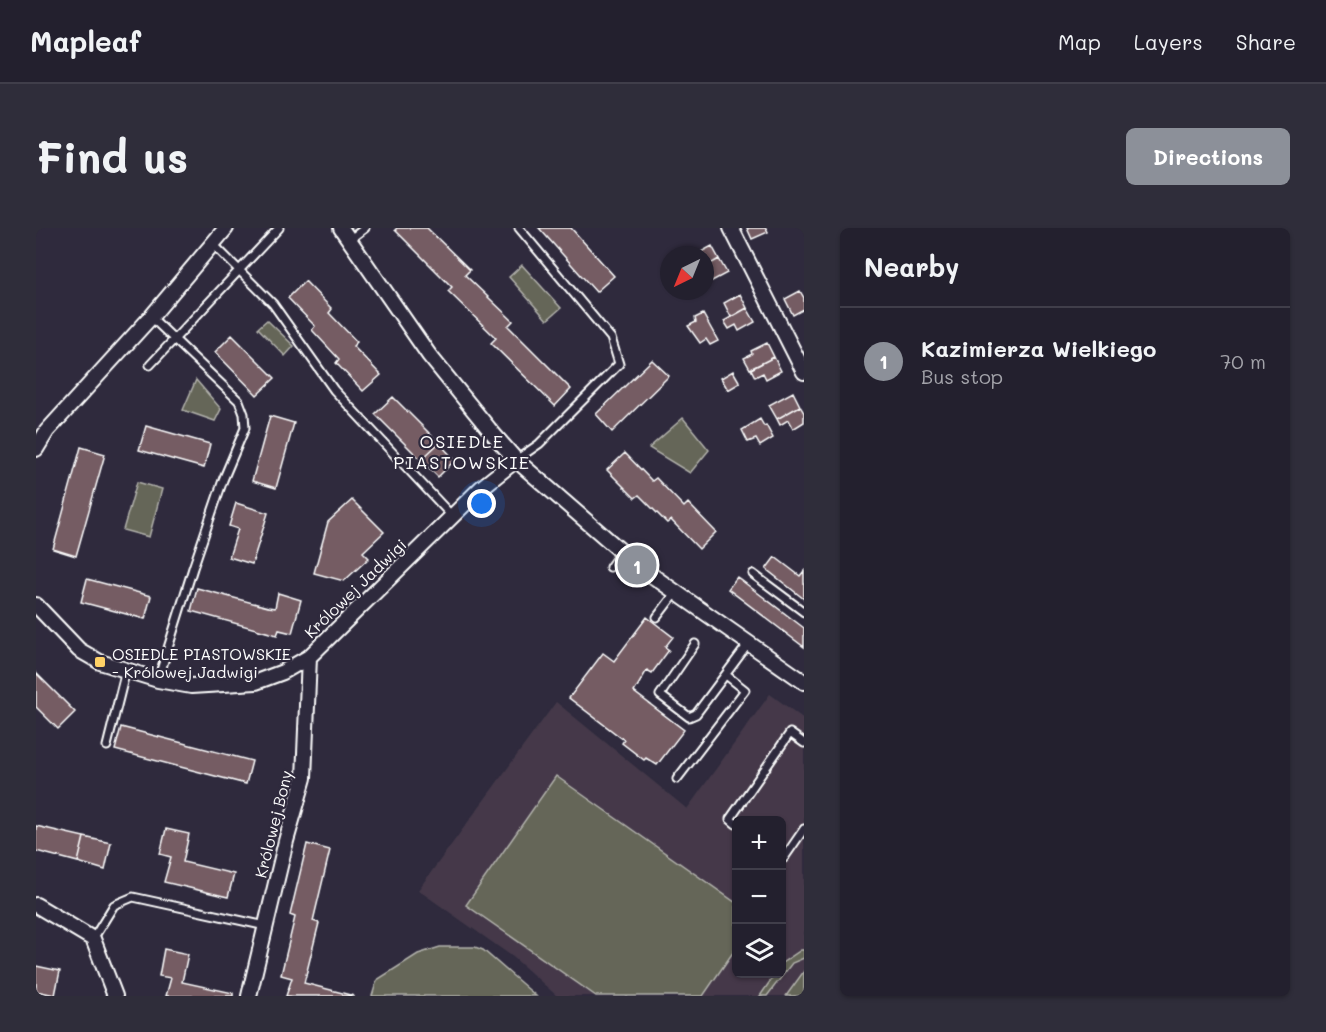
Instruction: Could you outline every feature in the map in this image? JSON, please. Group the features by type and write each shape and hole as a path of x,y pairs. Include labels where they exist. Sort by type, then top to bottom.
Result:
{"street":[{"path":"36,449 41,430 151,317 226,228"},
{"path":"731,228 804,372"},
{"path":"345,234 429,354 516,460 621,552 804,682"},
{"name":"Królowej Jadwigi","path":"36,605 80,650 100,662 158,680 191,686 256,682 283,672 309,657 481,488 516,460"},
{"name":"Królowej Bony","path":"249,996 286,841 304,778 309,657"},
{"path":"36,905 93,939 115,996"}],"lane":[{"path":"150,366 279,228"},
{"path":"345,234 365,228"},
{"path":"516,460 539,444 619,364 611,338 519,228"},
{"path":"213,244 273,304 334,390 452,516"},
{"path":"151,317 239,401 244,414 245,428 193,568 158,680"},
{"path":"610,567 621,552"},
{"path":"753,574 804,612"},
{"path":"657,617 676,592"},
{"path":"696,644 660,694 689,717 696,714 749,643"},
{"path":"107,746 127,669"},
{"path":"677,779 745,690 726,675"},
{"path":"732,816 790,733 804,743"},
{"path":"786,855 804,829"},
{"path":"93,939 114,905 133,897 266,926"}],"shaded area":[{"path":"770,694 804,719 804,996 557,996 513,957 418,890 556,702 687,809"}],"green space":[{"path":"522,265 561,308 547,320 509,277"},
{"path":"267,320 294,346 285,356 258,328"},
{"path":"196,380 221,409 215,421 183,410"},
{"path":"683,418 709,450 690,473 649,448"},
{"path":"137,482 162,489 149,537 123,530"},
{"path":"556,776 732,900 732,954 703,996 596,996 466,905"},
{"path":"440,947 475,947 483,950 536,996 372,996 377,980 418,954"},
{"path":"804,950 804,958 792,963 786,971 786,960"},
{"path":"804,971 804,996 786,996"},
{"path":"772,978 781,978 767,996 760,996"}],"building":[{"path":"397,228 427,228 470,270 465,275 513,321 508,326 571,389 555,406 491,343 496,338 448,291 452,287 395,230"},
{"path":"539,228 571,228 614,276 596,292"},
{"path":"747,228 766,228 768,232 752,239"},
{"path":"714,250 719,259 714,262"},
{"path":"719,259 727,273 714,280 714,262"},
{"path":"305,281 332,309 329,313 357,342 353,346 381,375 363,391 336,363 339,359 312,330 315,326 288,298"},
{"path":"800,291 804,298 804,309 793,315 785,299"},
{"path":"740,294 747,308 731,317 724,303"},
{"path":"747,308 755,322 739,331 736,325 729,329 724,321"},
{"path":"703,314 718,341 710,345 706,339 700,343 688,326 696,322 695,318"},
{"path":"232,335 275,378 257,395 215,352"},
{"path":"767,343 774,357 750,369 744,358 752,354 751,351"},
{"path":"774,357 781,371 766,379 763,373 755,377 751,369"},
{"path":"652,360 669,376 612,432 596,414"},
{"path":"733,371 740,383 728,390 721,378"},
{"path":"793,392 800,406 777,419 769,405"},
{"path":"393,397 439,443 421,460 375,414"},
{"path":"800,406 804,413 804,422 793,429 788,420 780,425 777,419"},
{"path":"270,416 294,423 276,488 252,481"},
{"path":"760,419 773,438 760,446 756,439 748,442 742,430"},
{"path":"146,426 210,444 204,468 139,450"},
{"path":"439,443 455,460 438,477 421,460"},
{"path":"81,447 105,454 76,556 53,549"},
{"path":"625,453 652,481 656,478 684,507 688,503 716,532 699,549 671,520 667,523 639,495 635,498 607,470"},
{"path":"352,500 384,532 363,552 369,558 344,581 314,573 328,522"},
{"path":"236,503 268,513 252,564 229,557 238,529 229,526"},
{"path":"775,557 800,576 804,571 804,599 766,569"},
{"path":"737,577 804,628 804,647 728,589"},
{"path":"87,579 151,596 145,619 81,602"},
{"path":"197,588 275,608 278,593 301,600 292,633 279,630 277,635 191,611"},
{"path":"647,617 673,637 665,647 669,650 652,673 647,670 634,692 684,730 657,765 646,758 644,760 622,743 624,740 569,698 603,653 614,661"},
{"path":"36,673 75,712 58,729 36,707"},
{"path":"121,727 252,761 246,784 115,750"},
{"path":"36,826 84,837 78,862 36,851"},
{"path":"166,829 189,834 183,862 234,874 228,897 164,882 171,857 160,854"},
{"path":"84,837 111,843 105,870 78,862"},
{"path":"307,844 330,850 313,921 319,923 304,983 354,996 286,996 292,978 281,975 295,917 290,915"},
{"path":"164,949 188,954 182,982 233,993 233,996 166,996 171,978 159,976"},
{"path":"36,966 60,971 55,995 36,991"}],"place":[{"name":"Kazimierza Wielkiego","path":"637,565"},
{"name":"OSIEDLE PIASTOWSKIE - Królowej Jadwigi","path":"100,662"}],"district":[{"name":"OSIEDLE PIASTOWSKIE","path":"462,451"}]}
